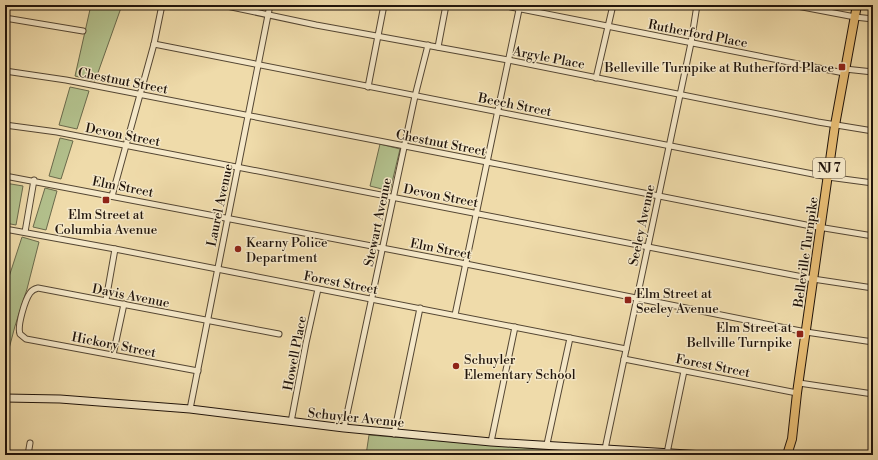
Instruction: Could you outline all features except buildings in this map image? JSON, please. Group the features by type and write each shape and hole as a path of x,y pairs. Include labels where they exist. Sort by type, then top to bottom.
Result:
{"main road":[{"name":"Belleville Turnpike","path":"786,455 792,439 798,383 835,125 857,5"},
{"name":"Schuyler Avenue","path":"5,398 60,399 190,409 394,434 491,442 547,444 704,455"}],"street":[{"path":"112,196 154,44 162,5"},
{"name":"Argyle Place","path":"222,5 316,25 508,60 835,125 873,131"},
{"name":"Laurel Avenue","path":"190,409 270,5"},
{"path":"368,87 384,5"},
{"path":"438,47 446,5"},
{"name":"Rutherford Place","path":"502,5 519,7 608,27 844,71 873,72"},
{"path":"596,78 612,5"},
{"name":"Seeley Avenue","path":"605,449 691,43 697,5"},
{"path":"792,5 873,19"},
{"path":"455,315 519,7"},
{"path":"5,18 83,31"},
{"name":"Beech Street","path":"154,44 828,177 873,184"},
{"name":"Stewart Avenue","path":"344,428 428,45"},
{"name":"Chestnut Street","path":"5,71 66,80 140,94 820,228 873,236"},
{"name":"Devon Street","path":"5,124 126,145 813,279 873,288"},
{"name":"Elm Street","path":"5,176 34,180 466,264 806,332 873,342"},
{"path":"25,232 34,180"},
{"name":"Forest Street","path":"5,229 116,249 626,349"},
{"path":"106,300 116,249"},
{"name":"Davis Avenue","path":"26,339 20,334 19,325 29,294 35,288 106,300 279,334"},
{"name":"Howell Place","path":"291,422 306,342 318,289"},
{"path":"113,355 124,304"},
{"path":"394,434 420,308"},
{"path":"491,442 515,327"},
{"path":"547,444 570,338"},
{"name":"Hickory Street","path":"26,339 198,371"},
{"name":"Forest Street","path":"624,359 797,393"},
{"path":"667,453 684,371"},
{"path":"798,383 873,394"},
{"path":"28,455 30,443"}],"green space":[{"path":"91,5 122,5 95,81 75,76"},
{"path":"70,87 89,91 77,129 59,125"},
{"path":"60,138 73,141 61,179 49,176"},
{"path":"380,144 400,149 390,191 370,186"},
{"path":"5,183 23,186 16,225 5,223"},
{"path":"45,188 57,191 46,230 33,227"},
{"path":"22,237 39,242 5,364 5,289"},
{"path":"369,435 614,455 366,455"}],"place":[{"name":"Belleville Turnpike at Rutherford Place","path":"842,67"},
{"name":"Elm Street at Columbia Avenue","path":"106,200"},
{"name":"Kearny Police Department","path":"238,249"},
{"name":"Elm Street at Seeley Avenue","path":"628,300"},
{"name":"Elm Street at Bellville Turnpike","path":"800,334"},
{"name":"Schuyler Elementary School","path":"456,366"}]}
